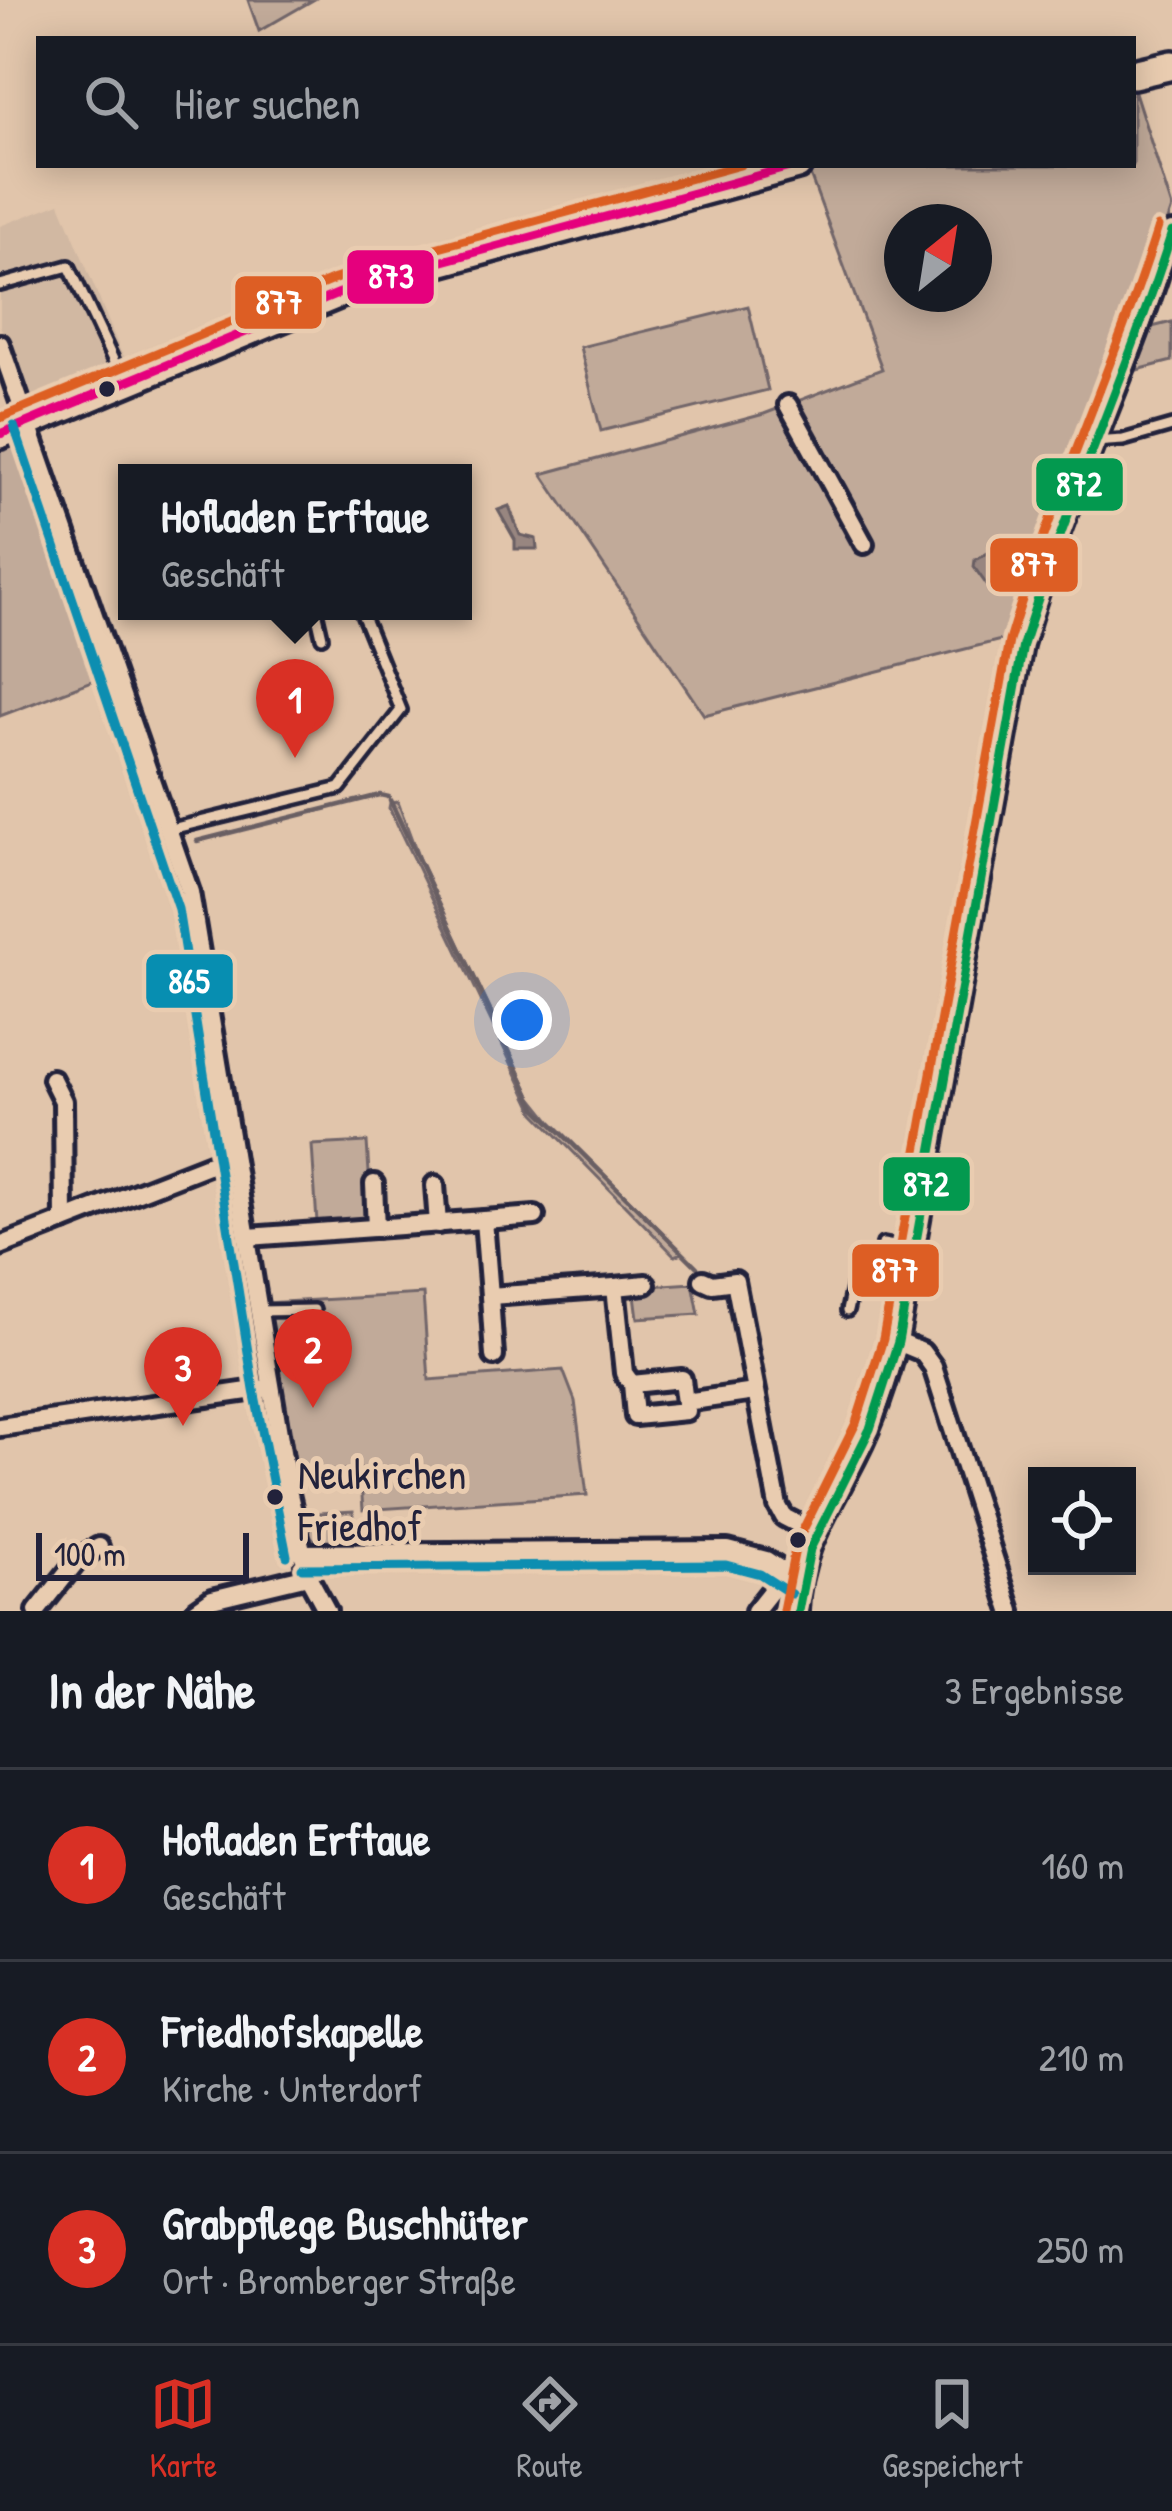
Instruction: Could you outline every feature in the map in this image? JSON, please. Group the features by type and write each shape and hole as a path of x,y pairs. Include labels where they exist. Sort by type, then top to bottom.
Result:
{"main road":[{"path":"1136,73 1172,65"},
{"path":"0,434 379,280 786,168"}],"street":[{"path":"798,1611 799,1582 815,1533 870,1427 898,1342 1018,662 1048,561 1144,320 1172,232"},
{"path":"0,344 171,829 197,922 269,1388 302,1553 327,1611"},
{"path":"788,405 864,544"},
{"path":"52,1079 63,1101 64,1221"},
{"path":"0,1246 233,1155"},
{"path":"374,1184 376,1228"},
{"path":"435,1184 438,1224"},
{"path":"248,1237 535,1216"},
{"path":"484,1220 494,1356"},
{"path":"704,1280 712,1284 735,1281 780,1510 788,1520 815,1533"},
{"path":"490,1296 646,1284"},
{"path":"615,1287 624,1373 632,1384 635,1416 686,1411 682,1379 632,1384"},
{"path":"898,1342 922,1352 933,1367 1011,1611"},
{"path":"0,1426 269,1388"},
{"path":"685,1402 755,1391"},
{"path":"37,1611 80,1557 98,1547"},
{"path":"302,1553 734,1551 766,1560 799,1582"},
{"path":"195,1611 212,1600 308,1576"},
{"path":"755,1611 774,1587 799,1582"}],"lane":[{"path":"0,285 69,266 123,381"},
{"path":"1094,442 1123,440 1172,426"},
{"path":"318,620 322,637"},
{"path":"171,829 340,788 401,710 365,620"},
{"path":"848,1311 857,1266 878,1270 884,1244 916,1250"},
{"path":"259,1311 314,1310"}],"shaded area":[{"path":"248,0 313,0 259,31"},
{"path":"1136,95 1172,208 1132,329 1037,567 1017,636 704,715 542,474 764,414 882,369 809,172 825,168 1136,168"},
{"path":"60,203 121,352 134,368 32,411 0,325 0,226"},
{"path":"748,306 768,390 601,431 580,347"},
{"path":"1172,322 1172,361 1133,371 1148,328"},
{"path":"20,441 105,676 0,716 0,450"},
{"path":"509,506 520,535 536,539 537,549 515,549 498,510"},
{"path":"988,553 997,557 1005,577 996,589 989,588 974,567 975,560"},
{"path":"398,802 419,859 531,1096 683,1253 675,1256 535,1113 389,808 390,803"},
{"path":"367,1142 372,1219 317,1223 312,1145"},
{"path":"693,1283 699,1314 638,1318 634,1287"},
{"path":"423,1294 429,1380 563,1370 575,1401 587,1495 363,1510 360,1469 292,1474 266,1303"},
{"path":"353,1511 354,1545 314,1540 303,1514"}],"waterway":[{"path":"197,841 380,795 389,797"},
{"path":"390,800 536,1108 697,1267"}],"transit line":[{"name":"877","path":"0,418 335,279 729,168"},
{"name":"873","path":"0,434 340,293 786,168"},
{"name":"877","path":"783,1610 796,1544 856,1423 883,1339 1009,641 1158,227"},
{"name":"872","path":"798,1611 810,1549 870,1429 898,1342 1023,645 1172,232"},
{"name":"865","path":"14,426 178,909 254,1390 287,1556"},
{"name":"865","path":"302,1568 726,1565 760,1574 791,1594"}],"place":[{"name":"Hofladen Erftaue","path":"295,758"},
{"name":"Friedhofskapelle","path":"313,1408"},
{"name":"Grabpflege Buschhüter","path":"183,1426"},
{"name":"Neukirchen Friedhof","path":"275,1497"}]}
